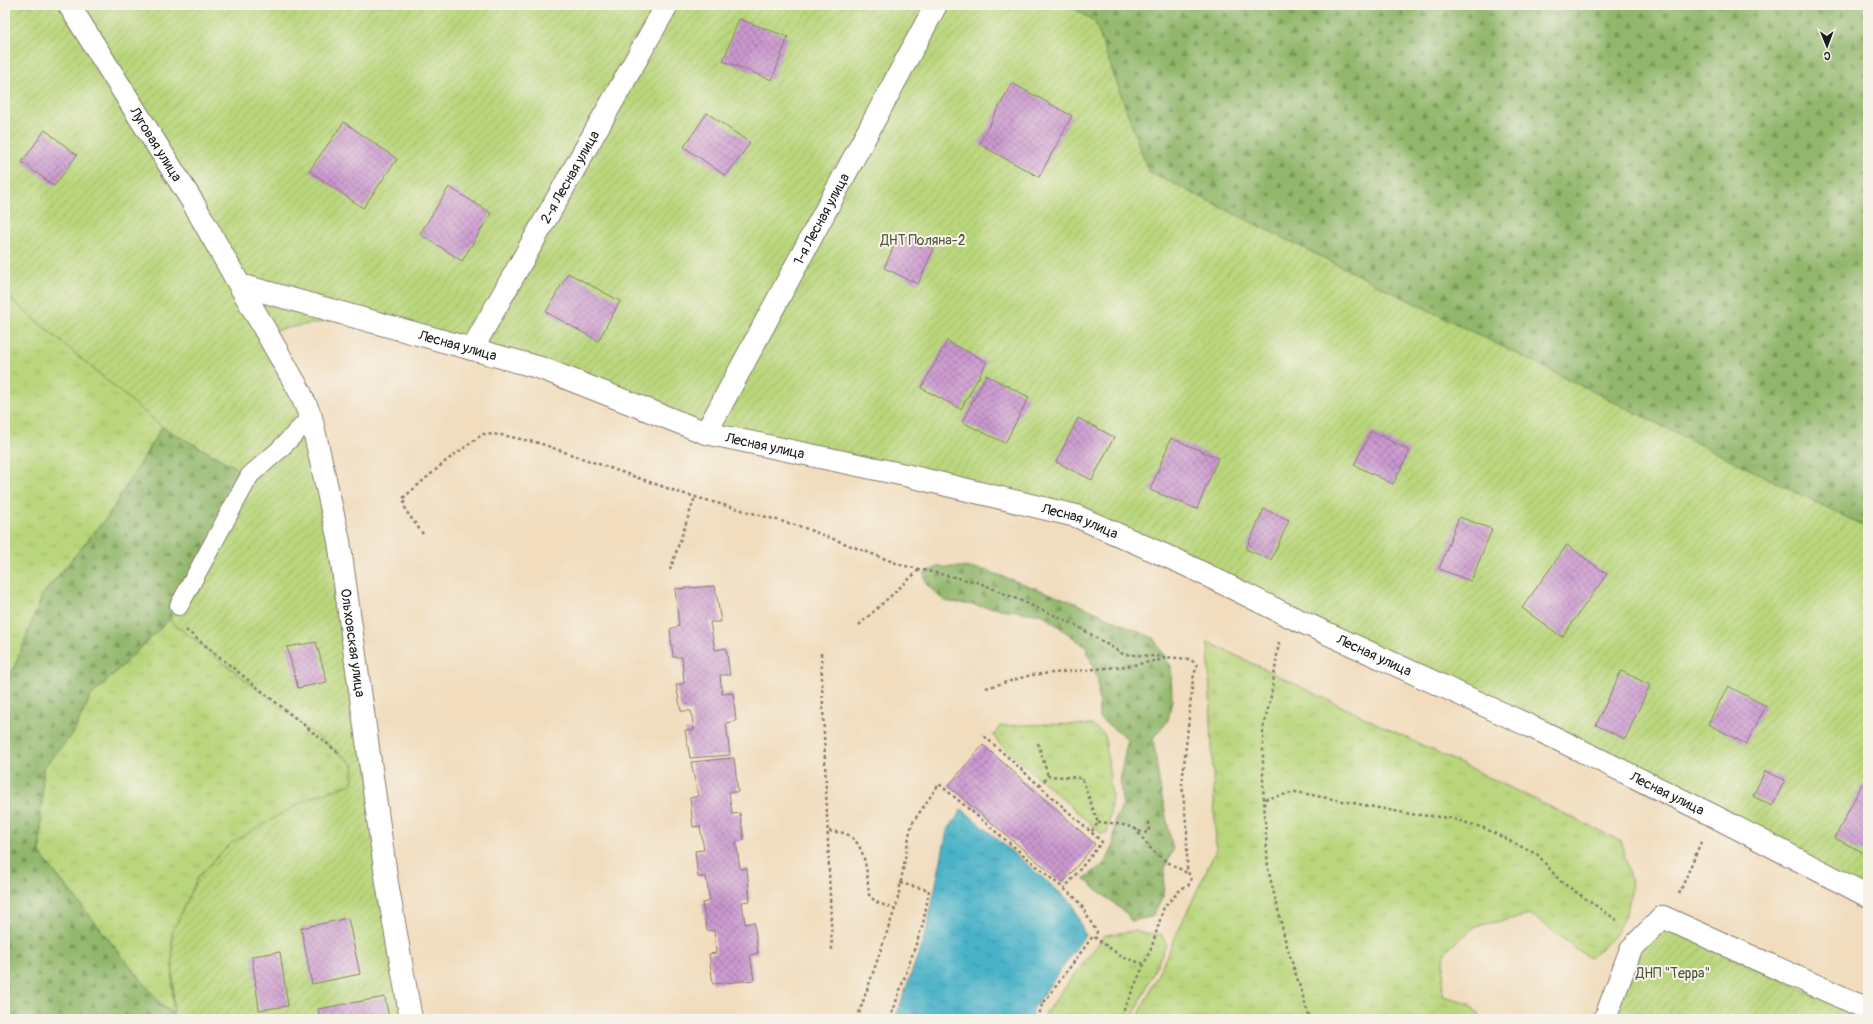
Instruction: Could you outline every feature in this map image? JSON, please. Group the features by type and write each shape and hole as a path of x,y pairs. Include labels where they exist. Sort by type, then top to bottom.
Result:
{"street":[{"name":"Луговая улица","path":"69,5 192,202 240,285"},
{"name":"2-я Лесная улица","path":"472,349 667,5"},
{"name":"1-я Лесная улица","path":"706,433 936,5"},
{"name":"Лесная улица","path":"240,285 541,368 706,433 905,474 1076,516 1182,563 1287,615 1547,734 1712,815 1868,896"},
{"name":"Ольховская улица","path":"240,285 299,390 311,417 339,541 387,883 411,1019"},
{"path":"1605,1019 1631,949 1642,936 1666,918 1868,1009"}],"lane":[{"path":"179,606 250,475 278,451 311,417"}],"path":[{"path":"423,534 406,511 403,498 446,461 484,434 502,435 540,443 695,497 802,527 901,564 980,583 1072,623 1123,654 1190,659 1197,665 1193,679 1182,784 1187,832 1187,868 1191,881 1188,886 1182,888 1164,907 1152,946 1120,1019"},
{"path":"670,570 695,497"},
{"path":"858,625 921,569"},
{"path":"1287,615 1277,650 1271,696 1263,729 1264,799 1268,869 1286,943 1310,1019"},
{"path":"184,629 372,781"},
{"path":"821,653 829,831 832,950"},
{"path":"986,688 1031,676 1128,666 1169,658"},
{"path":"982,734 1102,842 1064,889"},
{"path":"1038,743 1048,776"},
{"path":"1040,786 1048,776"},
{"path":"1048,776 1082,778 1098,823"},
{"path":"857,1019 894,909 910,832 914,822 939,784 1078,900 1089,922 1097,931 1096,938"},
{"path":"1264,799 1296,792 1410,814 1450,818 1484,828 1538,855 1560,881 1642,936"},
{"path":"1666,918 1712,815"},
{"path":"1091,832 1098,823 1110,822 1135,828 1143,833 1149,832 1150,820"},
{"path":"1135,828 1152,850 1163,860 1178,867 1189,875"},
{"path":"829,831 845,834 855,841 865,862 869,895 876,902 894,909"},
{"path":"890,1019 922,924 930,890 900,883"},
{"path":"1038,1019 1042,1005 1093,936 1122,957 1144,964"}],"green space":[{"name":"ДНТ Поляна-2","path":"5,5 1069,5 1095,22 1148,171 1868,528 1868,898 1076,516 697,429 355,316 266,332 307,407 411,1019 174,1019 172,933 198,877 231,843 309,798 352,784 354,765 169,620 250,475 162,427 5,294"},
{"path":"1069,5 1868,5 1868,528 1148,171 1095,22"},
{"path":"5,294 162,427 108,516 43,594 5,691"},
{"path":"162,427 250,475 169,620 90,697 73,734 43,768 40,854 163,1007 173,1013 174,1019 5,1019 5,691 43,594 108,516"},
{"path":"938,567 961,567 985,570 1076,603 1153,638 1171,666 1172,700 1168,720 1153,738 1160,787 1173,850 1165,868 1163,897 1152,917 1131,921 1127,914 1084,879 1106,862 1113,847 1115,820 1123,805 1121,797 1121,780 1128,739 1099,718 1098,680 1086,647 1043,615 944,601 926,584 924,573"},
{"path":"169,620 354,765 352,784 309,798 172,933 173,1013 163,1007 40,854 43,767 73,734 90,697"},
{"path":"1208,642 1621,841 1632,887 1627,912 1612,939 1589,958 1531,915 1476,926 1445,951 1442,996 1470,1003 1481,1019 1137,1019 1216,850"},
{"path":"1046,724 1092,725 1105,735 1112,796 1108,832 1102,834 998,742 994,735 1000,726"},
{"name":"ДНП \"Терра\"","path":"1656,923 1868,1019 1605,1019"},
{"path":"1134,931 1162,935 1166,945 1132,1019 1045,1019 1046,1012 1105,935"}],"water":[{"path":"962,809 1072,903 1085,935 1033,1009 1032,1019 895,1019 926,932 947,831"}],"building":[{"path":"739,19 788,37 772,80 723,61"},
{"path":"1012,83 1072,116 1039,177 979,144"},
{"path":"707,113 750,143 726,176 684,147"},
{"path":"344,122 397,159 363,208 309,171"},
{"path":"45,130 77,155 54,186 22,162"},
{"path":"449,187 491,213 462,261 420,234"},
{"path":"900,233 934,249 918,284 884,268"},
{"path":"568,273 620,301 598,341 546,312"},
{"path":"947,341 987,362 961,409 921,388"},
{"path":"986,375 1029,397 1005,443 962,422"},
{"path":"1078,418 1114,437 1092,480 1056,462"},
{"path":"1371,431 1410,451 1393,484 1354,465"},
{"path":"1171,438 1218,458 1197,509 1150,490"},
{"path":"1264,509 1289,520 1271,560 1246,549"},
{"path":"1459,517 1492,529 1471,581 1439,569"},
{"path":"1567,545 1607,574 1562,637 1522,608"},
{"path":"715,586 721,622 710,622 715,650 726,648 730,675 720,675 722,694 733,693 736,721 726,723 730,755 690,758 685,730 694,730 691,711 681,711 676,685 684,683 682,657 673,657 670,629 679,626 675,589"},
{"path":"316,642 327,682 298,688 287,647"},
{"path":"1621,671 1650,685 1625,739 1596,725"},
{"path":"1728,686 1766,706 1746,744 1708,724"},
{"path":"983,745 1095,844 1063,883 948,786"},
{"path":"734,758 738,792 729,792 732,814 740,813 744,840 736,842 740,869 747,868 750,901 742,902 745,924 754,922 758,953 750,955 754,980 713,984 709,954 716,953 714,931 707,930 702,903 710,901 706,877 698,877 695,851 704,850 700,826 693,827 690,798 698,796 691,762"},
{"path":"1765,771 1785,780 1772,806 1753,796"},
{"path":"1862,784 1868,788 1868,855 1835,838"},
{"path":"348,918 360,974 312,984 301,928"},
{"path":"280,952 288,1006 259,1010 252,956"},
{"path":"385,997 389,1019 320,1019 318,1009"}]}
